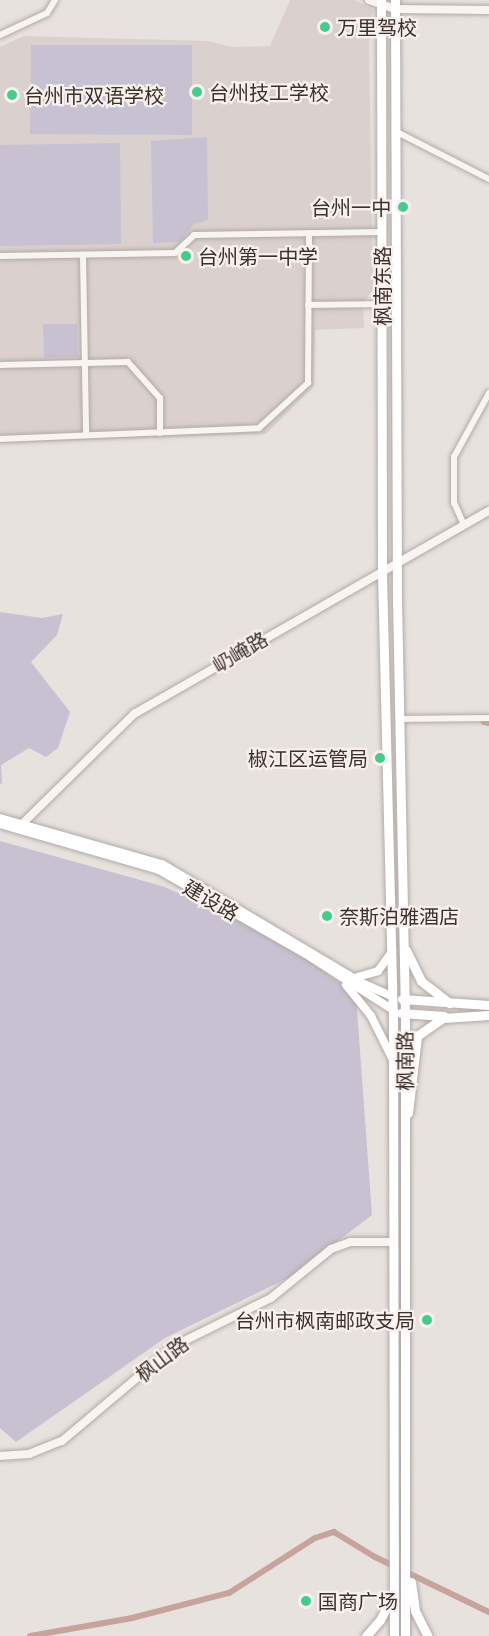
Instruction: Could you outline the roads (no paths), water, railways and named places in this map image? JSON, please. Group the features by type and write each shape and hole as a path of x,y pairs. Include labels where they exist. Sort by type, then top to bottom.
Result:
{"main road":[{"name":"枫南东路","path":"381,3 382,573"},
{"name":"枫南路","path":"395,4 396,566 405,1000 406,1557 408,1580"},
{"name":"枫南路","path":"366,1636 386,1610 394,1580 395,1564 393,997 382,573"},
{"name":"建设路","path":"0,818 159,870 304,953 342,980 393,1010 405,1014 459,1017"},
{"name":"建设路","path":"0,824 19,826 162,864 354,978 393,997"},
{"path":"404,945 421,981 454,1005"},
{"path":"354,978 378,971 392,951"},
{"path":"342,980 371,1016 393,1060"},
{"path":"393,997 454,1005 489,1005"},
{"path":"405,1123 413,1088 415,1039 436,1021 489,1015"},
{"name":"枫南路","path":"394,1636 395,1552"},
{"path":"405,1636 408,1580"},
{"path":"408,1580 415,1611 428,1636"}],"street":[{"path":"0,35 47,13 55,0"},
{"path":"369,0 381,3 489,10"},
{"path":"395,131 489,179"},
{"path":"0,256 175,253 194,235 381,232"},
{"path":"0,439 259,428 308,383 309,233"},
{"path":"83,255 86,435"},
{"path":"308,305 382,304"},
{"path":"0,365 128,362 160,398 160,433"},
{"path":"464,525 454,503 454,457 489,393"},
{"name":"屷崦路","path":"19,826 134,714 489,511"},
{"path":"399,719 489,718"},
{"name":"枫山路","path":"0,1456 29,1454 62,1441 176,1345 271,1298 331,1249 350,1242 393,1242"}],"waterway":[{"path":"484,722 489,723"},
{"path":"30,1636 132,1618 229,1593 315,1538 334,1532 375,1557 489,1612"}],"place":[{"name":"万里驾校","path":"325,27"},
{"name":"台州技工学校","path":"197,92"},
{"name":"台州市双语学校","path":"12,95"},
{"name":"台州一中","path":"403,207"},
{"name":"台州第一中学","path":"186,256"},
{"name":"椒江区运管局","path":"380,758"},
{"name":"奈斯泊雅酒店","path":"327,916"},
{"name":"台州市枫南邮政支局","path":"427,1320"},
{"name":"国商广场","path":"306,1601"}]}
